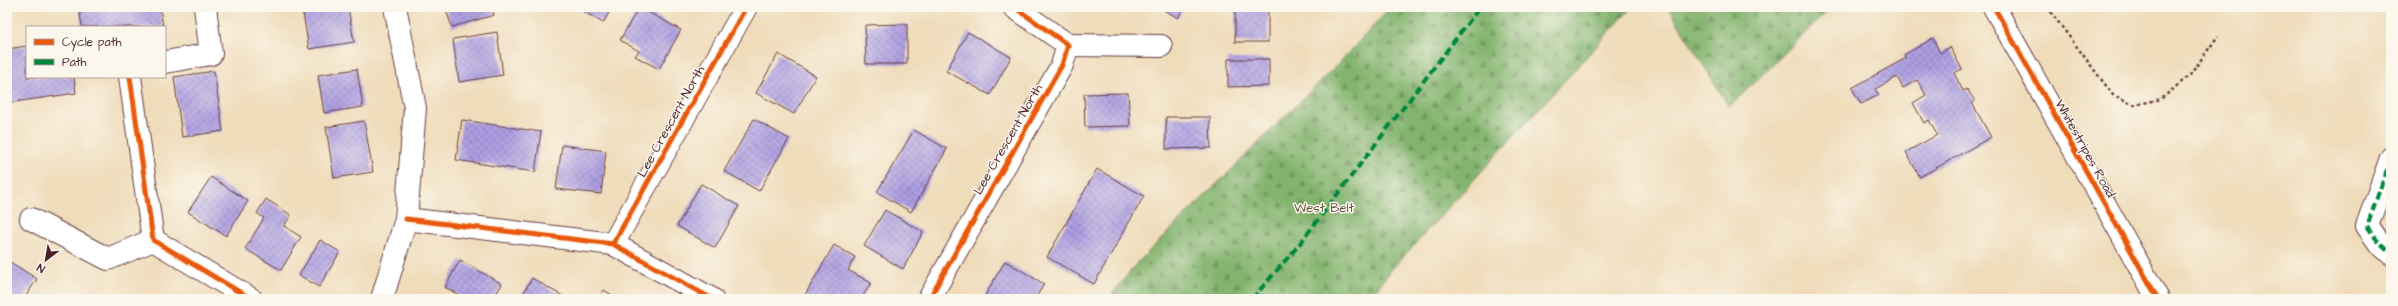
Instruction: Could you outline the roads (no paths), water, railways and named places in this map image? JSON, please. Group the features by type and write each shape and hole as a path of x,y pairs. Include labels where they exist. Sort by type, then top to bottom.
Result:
{"street":[{"path":"166,62 211,54 205,7"},
{"path":"382,299 406,218 415,108 395,7"},
{"name":"Lee Crescent North","path":"612,244 746,7"},
{"path":"1014,7 1068,45 1161,46"},
{"name":"Whitestripes Road","path":"1994,7 2158,299"},
{"name":"Lee Crescent North","path":"929,299 1062,65 1068,45"},
{"path":"130,78 153,240"},
{"path":"2391,158 2367,226 2379,244 2391,254"},
{"path":"406,218 612,244 712,299"},
{"path":"31,219 108,259 153,240"},
{"path":"153,240 251,299"}],"park label":[{"name":"West Belt","path":"1324,207"}]}
